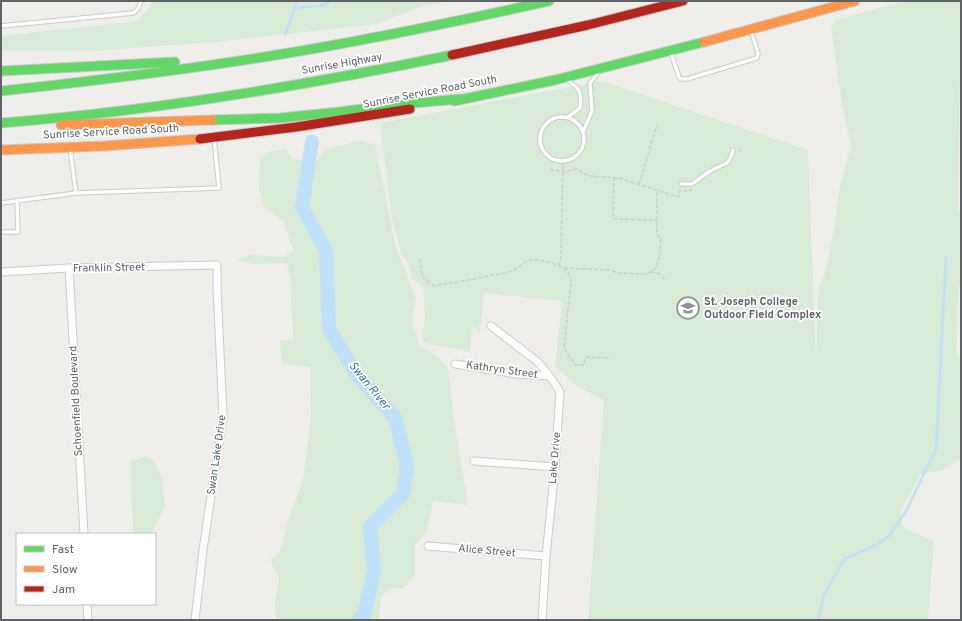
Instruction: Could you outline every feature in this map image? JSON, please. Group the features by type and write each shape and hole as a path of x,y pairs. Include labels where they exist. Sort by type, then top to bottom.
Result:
{"main road":[{"name":"Sunrise Highway","path":"1,91 95,81 242,60 400,32 548,1"},
{"name":"Sunrise Highway","path":"1,124 193,102 370,71 524,40 683,1"},
{"name":"Sunrise Service Road South","path":"1,150 70,147 214,137 335,122 378,115 460,100 602,69 671,52 854,1"},
{"path":"1,71 191,61 242,60"},
{"path":"1,124 69,125 280,118 402,104 460,100"}],"street":[{"name":"Franklin Street","path":"1,272 69,268 217,265"},
{"name":"Swan Lake Drive","path":"196,620 203,550 223,416 217,265"},
{"name":"Schoenfield Boulevard","path":"69,268 84,533"},
{"name":"Lake Drive","path":"491,326 538,362 560,392 542,620"},
{"name":"Kathryn Street","path":"455,364 516,374 549,376"},
{"path":"474,461 555,467"},
{"name":"Alice Street","path":"428,546 546,556"},
{"path":"87,605 88,620"}],"lane":[{"path":"1,26 133,14 140,6 141,1"},
{"path":"671,52 679,77 681,79 687,79 757,58 758,53 751,30"},
{"path":"583,132 592,111 590,83 602,69"},
{"path":"563,78 577,87 582,96 580,108 568,117"},
{"path":"568,117 580,126 583,132 583,146 575,158 568,161 554,160 547,156 542,150 540,136 542,128 553,118 568,117"},
{"path":"1,203 76,193 219,188 214,137"},
{"path":"70,147 76,193"},
{"path":"681,184 692,184 710,171 728,163 733,150"},
{"path":"1,232 18,232 17,201"}],"path":[{"path":"639,184 657,125"},
{"path":"738,153 740,148"},
{"path":"559,266 561,257 563,161"},
{"path":"550,169 563,172 577,169 588,176 614,177 678,197 680,190 686,191 695,189"},
{"path":"614,177 613,219 657,220"},
{"path":"651,272 655,269 659,258 661,239 657,234 657,190"},
{"path":"420,259 423,278 434,286 509,272 517,269 527,261 533,260 559,266 566,270 570,275 571,281 564,348 575,365 584,365 586,357 611,358"},
{"path":"562,268 610,270 618,273 644,274 651,272 658,273 666,281"}],"green space":[{"path":"150,1 453,1 423,6 376,24 216,42 91,51 1,51 1,36 138,21 151,6"},
{"path":"905,1 961,1 958,210 961,214 961,285 959,286 956,352 961,362 961,458 943,470 921,474 900,511 903,528 934,541 928,620 588,620 604,401 576,385 555,366 562,301 484,293 480,331 472,326 470,352 422,342 425,315 423,287 412,279 408,262 402,256 392,219 380,123 602,81 808,150 816,360 818,291 825,272 833,236 839,191 851,145 842,105 831,27 836,20"},
{"path":"361,140 375,145 397,252 406,271 410,286 416,297 412,322 420,346 434,354 448,367 454,420 468,505 433,501 426,531 420,540 415,543 415,575 403,589 392,588 381,597 379,620 276,620 275,602 279,578 270,560 279,553 282,546 287,523 303,480 311,419 310,367 282,364 280,341 293,339 290,275 286,263 255,264 236,260 250,255 283,257 294,251 283,221 264,207 259,190 260,160 268,152 286,149 293,159 316,161 327,149"},
{"path":"146,456 154,461 162,479 165,507 152,533 133,533 130,461"}],"waterway":[{"name":"Swan River","path":"285,35 297,1"},
{"path":"295,8 325,5 331,1"},
{"name":"Swan River","path":"312,142 302,207 326,251 329,329 357,375 395,418 407,466 403,494 370,527 374,571 364,616 358,620"},
{"path":"818,620 824,595 844,559 874,546 889,536 906,511 936,449 946,257"}],"traffic: fast":[{"path":"1,91 208,66 276,55 413,30 549,1"},
{"path":"454,101 555,80 704,42"},
{"path":"1,123 115,112 228,96 340,77 452,55"},
{"path":"1,71 175,62"},
{"path":"212,120 280,118 460,99"}],"traffic: slow":[{"path":"704,42 855,1"},
{"path":"61,125 212,120"},
{"path":"1,150 104,146 200,139"}],"traffic: jam":[{"path":"452,55 588,25 683,1"},
{"path":"200,139 296,127 410,109"}],"place":[{"name":"St. Joseph College Outdoor Field Complex","path":"688,308"}]}
